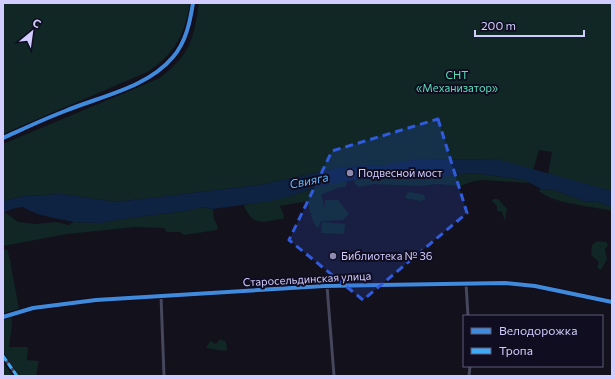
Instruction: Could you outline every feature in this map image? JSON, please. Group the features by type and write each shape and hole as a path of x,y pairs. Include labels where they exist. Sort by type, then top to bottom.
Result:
{"street":[{"path":"3,138 64,111 136,84 155,73 174,56 182,43 193,3"},
{"path":"466,283 468,315"},
{"name":"Старосельдинская улица","path":"3,317 33,308 64,303 327,286 466,283 521,284 612,302"},
{"path":"327,286 334,376"},
{"path":"161,296 164,376"},
{"path":"3,356 17,376"}],"highlighted area":[{"path":"438,119 467,213 363,300 289,240 332,151"}],"green space":[{"path":"3,3 190,3 185,24 177,43 164,58 147,72 3,134"},
{"name":"СНТ «Механизатор»","path":"199,3 612,3 612,191 548,174 552,152 539,150 533,170 496,159 413,160 386,165 342,167 259,185 116,202 62,194 24,196 3,201 3,144 160,78 178,61 189,45 195,27"},
{"path":"473,173 525,180 531,183 485,180 474,181 460,186 437,184 419,186 373,184 359,187 354,181 359,179 411,177 429,178"},
{"path":"345,181 347,183 345,187 340,187 321,195 325,208 325,200 338,200 349,214 343,220 321,221 318,228 313,221 311,215 312,213 310,213 308,201 280,206 284,216 283,219 264,222 256,221 252,218 244,207 245,205 291,196 320,186"},
{"path":"541,189 554,190 584,201 598,202 612,207 612,211 563,202 539,191"},
{"path":"411,192 424,195 426,199 421,201 405,198 407,193"},
{"path":"493,199 498,199 507,209 505,221 502,212 497,211 497,206 492,201"},
{"path":"199,207 213,209 214,219 218,227 217,230 184,235 180,232 167,232 164,228 135,227 67,234 3,246 3,213 6,213 18,222 35,224 56,222 68,225 74,222 101,223 193,210"},
{"path":"322,222 345,224 344,234 321,233"},
{"path":"597,241 606,242 608,245 605,250 607,259 601,270 597,268 599,262 591,255 592,245"},
{"path":"7,249 19,309 3,313 3,250"},
{"path":"11,317 12,324 9,347 28,347 27,360 39,361 36,376 19,376 3,352 3,320"},
{"path":"220,339 226,342 226,351 206,348 210,341 216,344"},
{"path":"3,362 13,376 3,376"}],"water":[{"name":"Свияга","path":"496,159 612,191 612,207 598,202 584,201 554,190 541,189 525,180 473,173 429,178 411,177 359,179 320,186 291,196 270,201 213,209 200,207 193,210 101,223 74,222 54,218 37,214 22,207 3,213 3,201 24,196 62,194 116,202 259,185 342,167 386,165 413,160"}],"marked path":[{"path":"3,356 17,376"}],"cycle path":[{"path":"3,138 57,114 137,84 162,68 173,57 181,45 189,24 193,3"},
{"path":"3,317 33,308 96,300 324,286 505,283 535,286 612,302"}],"place":[{"name":"Подвесной мост","path":"350,173"},
{"name":"Библиотека № 36","path":"333,256"}]}
